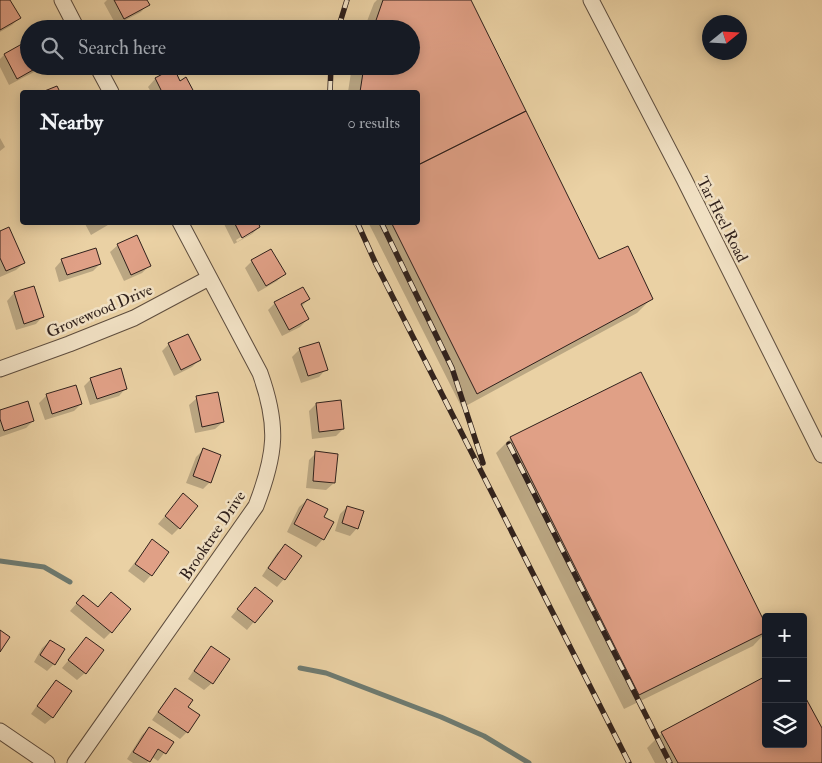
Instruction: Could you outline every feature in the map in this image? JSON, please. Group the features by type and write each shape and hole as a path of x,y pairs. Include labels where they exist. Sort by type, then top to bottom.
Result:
{"street":[{"path":"62,0 72,20"},
{"name":"Tar Heel Road","path":"592,0 822,455"},
{"path":"102,75 110,90"},
{"name":"Brooktree Drive","path":"75,763 256,506 268,476 273,442 268,396 260,373 182,225"},
{"name":"Grovewood Drive","path":"0,369 134,318 209,278"},
{"path":"0,731 47,763"}],"building":[{"path":"0,0 10,0 21,18 0,30"},
{"path":"114,0 147,0 150,5 124,19"},
{"path":"383,0 471,0 526,111 420,164 420,90 360,90 363,75 420,75 420,20 376,20"},
{"path":"20,45 20,75 24,75 17,79 4,54"},
{"path":"161,75 177,75 180,81 186,77 193,90 161,90 155,78"},
{"path":"57,86 59,90 47,90"},
{"path":"526,111 599,259 628,246 653,299 477,394 392,225 420,225 420,164"},
{"path":"236,225 259,225 260,227 242,238"},
{"path":"9,227 25,263 6,271 0,258 0,231"},
{"path":"137,235 151,266 131,275 117,244"},
{"path":"96,248 101,264 67,275 61,259"},
{"path":"271,249 286,274 266,286 251,260"},
{"path":"34,286 44,317 24,324 14,292"},
{"path":"303,287 310,299 301,304 309,319 289,330 274,302"},
{"path":"188,334 201,360 181,370 168,343"},
{"path":"319,342 328,370 308,376 299,348"},
{"path":"121,368 127,389 97,399 90,378"},
{"path":"641,372 762,617 762,634 639,695 510,437"},
{"path":"76,385 82,404 52,414 46,394"},
{"path":"218,392 224,422 202,427 196,396"},
{"path":"341,400 344,429 319,432 316,403"},
{"path":"28,401 34,421 4,431 0,419 0,410"},
{"path":"203,448 221,455 211,483 193,476"},
{"path":"315,451 338,454 335,483 313,481"},
{"path":"183,493 198,506 180,529 165,516"},
{"path":"307,499 328,509 324,517 334,522 324,540 294,524"},
{"path":"347,506 364,511 358,529 342,523"},
{"path":"152,539 169,552 152,576 135,564"},
{"path":"285,544 302,556 285,580 268,568"},
{"path":"255,587 273,601 255,623 237,609"},
{"path":"111,592 131,609 112,633 76,603 83,595 98,607"},
{"path":"0,630 10,637 0,652"},
{"path":"86,637 104,650 86,674 68,660"},
{"path":"50,640 65,649 55,665 40,655"},
{"path":"211,646 230,659 213,684 194,671"},
{"path":"762,678 762,748 807,748 807,700 822,728 822,763 678,763 661,732"},
{"path":"56,680 72,691 53,718 37,706"},
{"path":"175,688 193,700 188,707 200,715 188,733 158,712"},
{"path":"149,727 174,742 166,754 158,749 150,762 133,752"}],"waterway":[{"path":"0,561 44,567 70,582"},
{"path":"300,668 326,673 441,717 484,736 529,763"}],"railway":[{"path":"341,20 347,0"},
{"path":"330,90 331,75"},
{"path":"358,225 376,264 629,763"},
{"path":"382,225 452,368 483,463"},
{"path":"509,444 670,763"}]}
